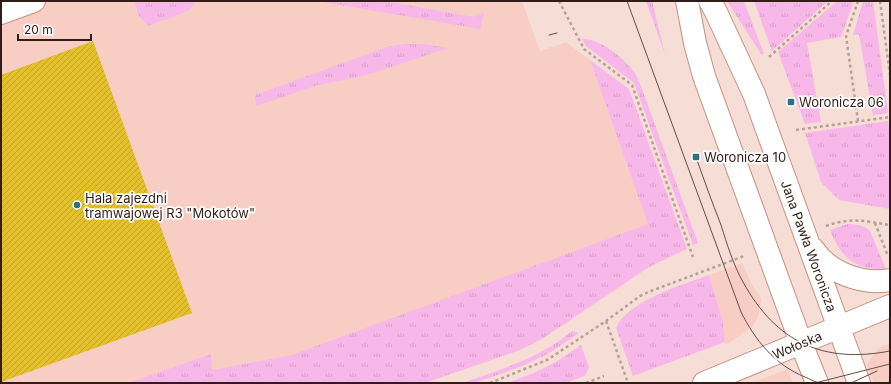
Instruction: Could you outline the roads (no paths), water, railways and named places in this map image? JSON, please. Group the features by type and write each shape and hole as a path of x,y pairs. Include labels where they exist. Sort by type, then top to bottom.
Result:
{"street":[{"path":"1,13 34,1"},
{"path":"687,1 695,42 704,76 817,383"},
{"name":"Jana Pawła Woronicza","path":"710,1 746,74 859,383"},
{"path":"807,241 816,254 836,270 864,280 890,280"},
{"name":"Wołoska","path":"704,383 890,306"}],"tram line":[{"path":"627,1 741,312 759,342 775,359 794,372 820,383"},
{"path":"549,35 557,33"},
{"path":"696,157 736,268 756,303 770,320 786,334 804,344 823,351 843,354 866,354 890,351"},
{"path":"815,383 890,364"},
{"path":"851,383 877,371"},
{"path":"885,383 890,382"}],"place":[{"name":"Woronicza 06","path":"791,102"},
{"name":"Woronicza 10","path":"696,157"},
{"name":"Hala zajezdni tramwajowej R3 \"Mokotów\"","path":"77,205"}]}
